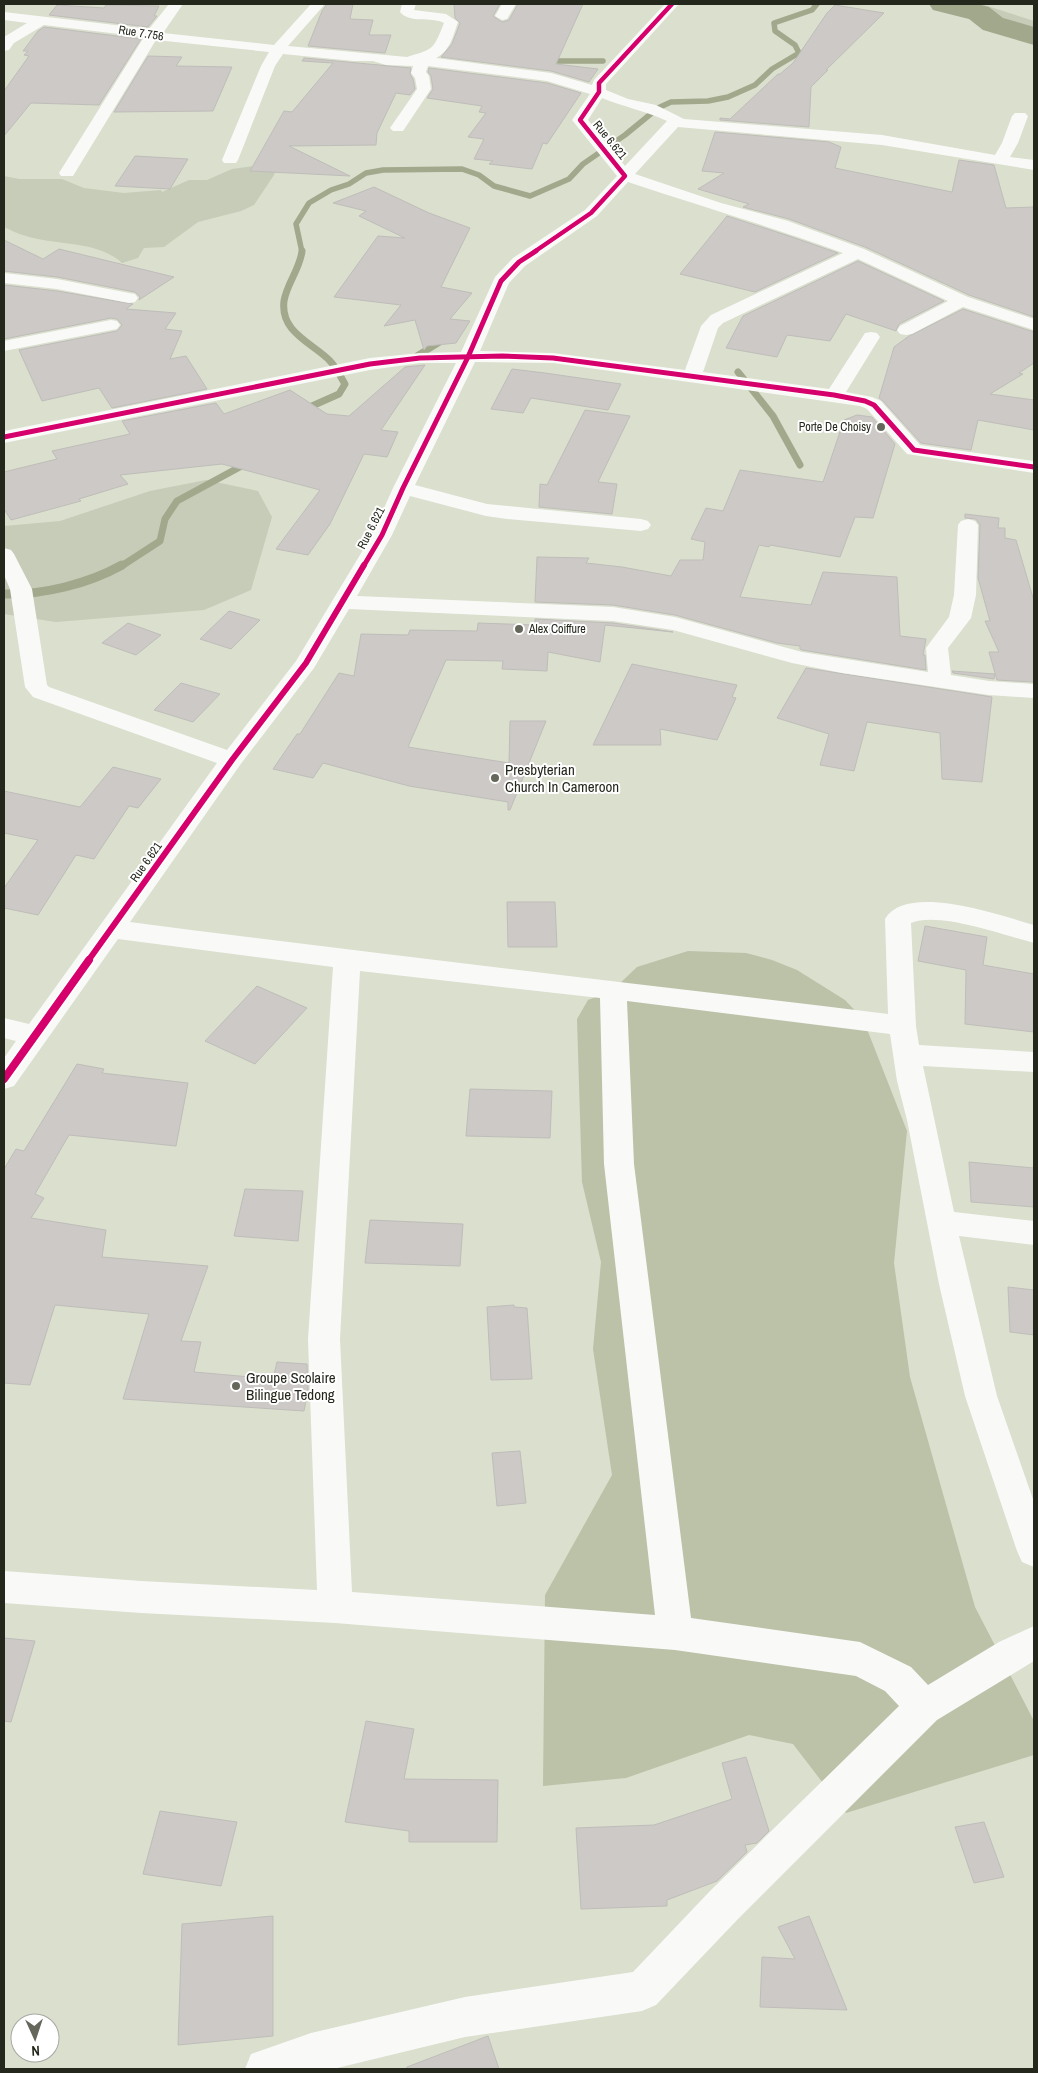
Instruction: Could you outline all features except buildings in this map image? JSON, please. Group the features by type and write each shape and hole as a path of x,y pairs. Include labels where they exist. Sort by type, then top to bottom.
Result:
{"street":[{"path":"67,173 153,34 171,13 176,4"},
{"path":"230,160 268,66 279,48 318,4"},
{"path":"409,4 408,12 412,14 443,18 451,22 439,52 415,62"},
{"name":"Rue 6.621","path":"4,1080 34,1035 113,930 232,760 306,663 344,602 382,535 403,488 468,357 501,281 519,262 591,213 625,176 580,120 599,92 599,83 672,4"},
{"path":"4,47 9,40 43,14"},
{"name":"Rue 7.756","path":"4,16 43,14 153,34 160,37 354,57 374,57 386,61 415,62"},
{"path":"415,62 551,77 559,82 599,92 624,102 651,108 679,123 812,132 882,140 1034,165"},
{"path":"398,128 424,89 422,76 418,73 415,62"},
{"path":"1000,160 1010,143 1020,116"},
{"path":"676,120 625,176 715,206 782,225 858,253 962,302 1034,325"},
{"path":"692,376 710,326 717,319 858,253"},
{"path":"4,278 57,284 128,298"},
{"path":"906,330 962,302"},
{"path":"4,346 111,325"},
{"path":"834,395 871,337"},
{"path":"4,437 352,368 420,358 511,356 553,358 834,395 865,401 874,406 914,450 1034,468"},
{"path":"403,488 486,510 641,525"},
{"path":"940,681 937,648 960,618 965,596 968,525"},
{"path":"4,554 23,597 36,687 41,692 232,760"},
{"path":"344,602 613,614 639,617 676,624 800,658 842,666 989,688 1034,692"},
{"path":"1034,934 944,911 917,910 898,919 904,1040 941,1222 981,1396 1034,1551"},
{"path":"113,930 347,960 612,990 830,1019 904,1040 1034,1062"},
{"path":"335,1607 324,1339 347,960"},
{"path":"612,990 619,1164 674,1633"},
{"path":"4,1028 34,1035"},
{"path":"941,1222 1034,1233"},
{"path":"4,1587 141,1597 335,1607 674,1633 860,1659 898,1679 924,1708"},
{"path":"266,2069 311,2054 465,2017 642,1991 724,1905 924,1708 1012,1654 1034,1643"}],"green space":[{"path":"943,4 981,4 1034,21 1034,36 993,24 979,13"},
{"path":"254,166 275,172 254,205 241,211 198,222 164,247 144,248 138,258 122,263 101,250 38,239 4,227 4,176 19,179 62,179 84,188 124,193 161,190 162,192 189,180 207,180 232,169"},
{"path":"206,480 258,491 272,517 251,590 204,610 56,622 4,614 4,526 60,521 150,491"},
{"path":"688,951 746,953 772,960 797,970 845,1000 863,1019 907,1131 894,1263 910,1377 975,1607 1034,1721 1034,1755 846,1813 793,1744 749,1735 626,1778 543,1786 545,1595 612,1475 593,1349 601,1262 582,1182 577,1019 588,1000 613,990 637,967"}],"waterway":[{"path":"302,252 296,224 309,203 331,190 349,184 366,173 383,170 462,169 479,175 494,186 530,196 569,179 583,164 625,135 658,108 671,102 708,101 728,97 755,85 772,69 799,53 795,45 775,31 774,23 812,10 817,4"},
{"path":"943,4 979,13 993,24 1034,36"},
{"path":"557,61 603,61"},
{"path":"302,252 284,301 284,312 292,329 330,361 345,384 339,394 303,410"},
{"path":"417,356 446,338"},
{"path":"738,372 773,416 800,465"},
{"path":"120,567 160,541 165,519 177,501 249,462"},
{"path":"4,594 34,593 65,587 95,578 122,565"}],"cycle path":[{"path":"4,1079 232,760 306,663 382,535 403,488 468,357 501,281 519,262 591,213 625,176 580,120 599,92 599,83 672,4"},
{"path":"4,437 370,364 420,358 502,356 553,358 834,395 865,401 874,405 914,450 1034,467"}],"place":[{"name":"Porte De Choisy","path":"881,427"},
{"name":"Alex Coiffure","path":"519,629"},
{"name":"Presbyterian Church In Cameroon","path":"495,778"},
{"name":"Groupe Scolaire Bilingue Tedong","path":"236,1386"}]}
